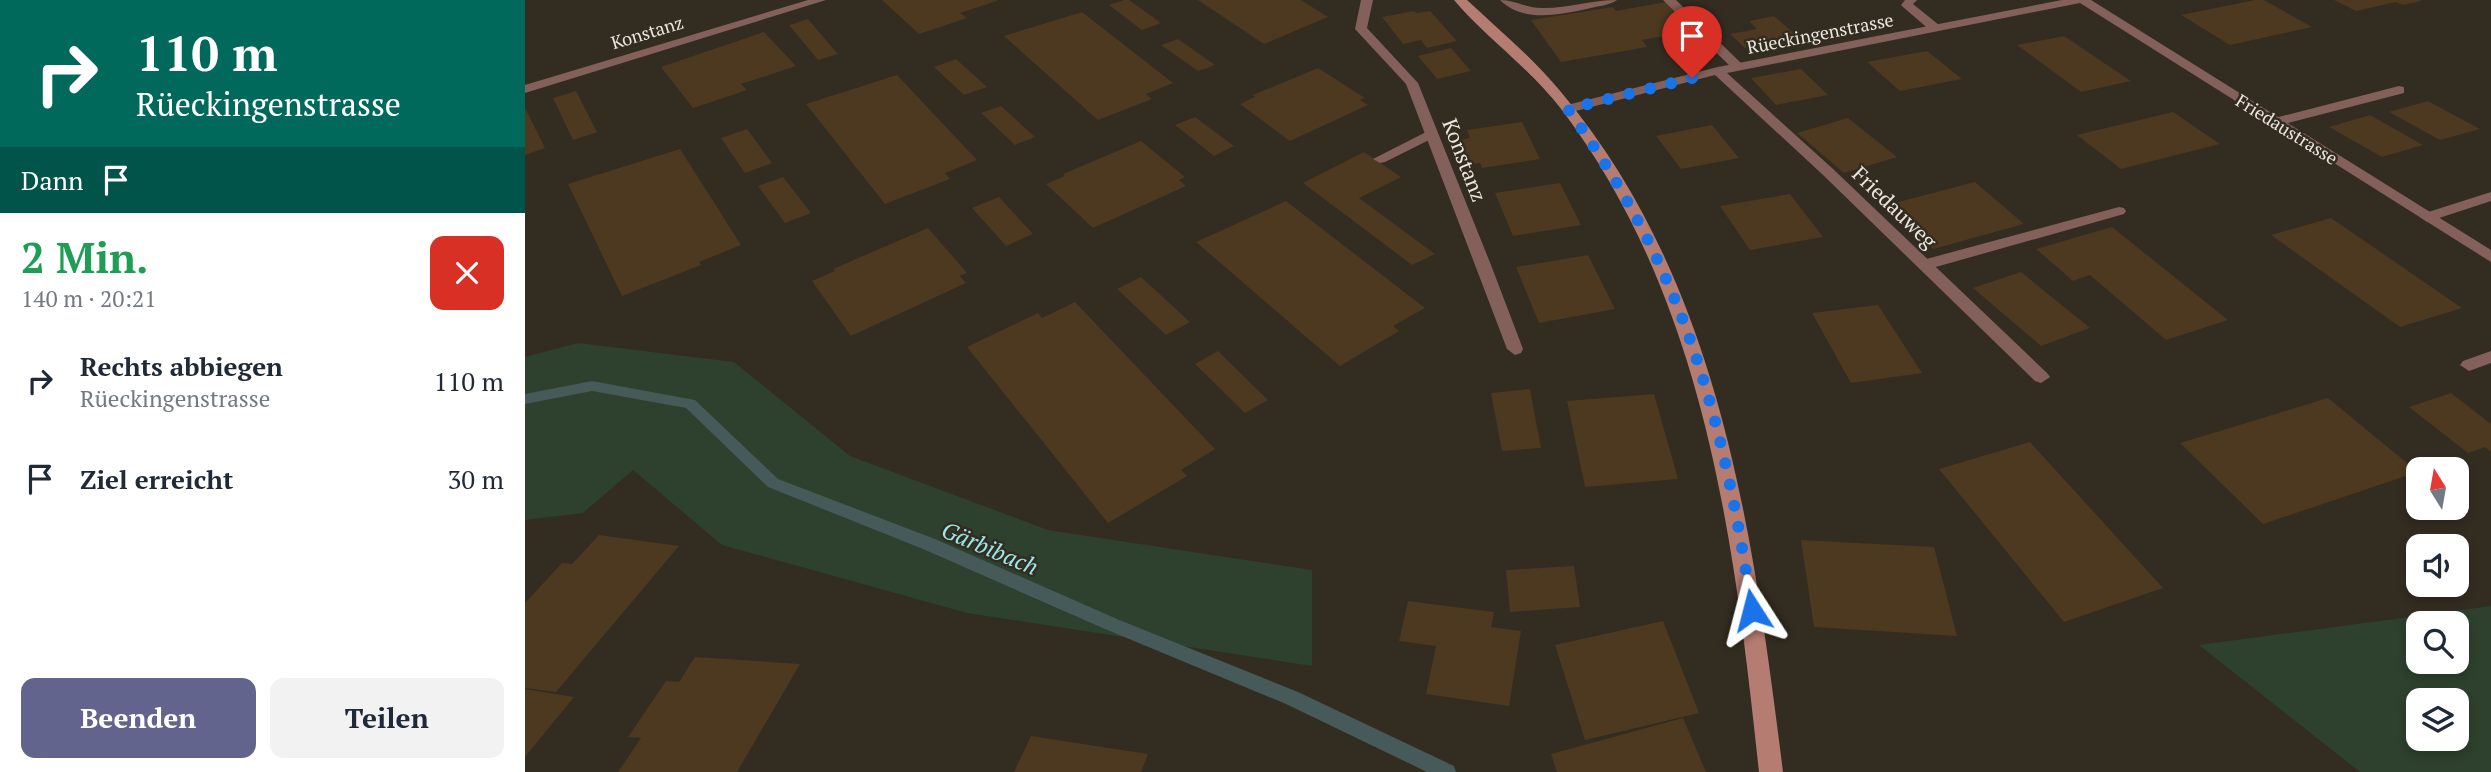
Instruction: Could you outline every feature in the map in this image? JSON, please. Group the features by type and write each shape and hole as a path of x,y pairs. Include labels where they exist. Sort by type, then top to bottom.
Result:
{"main road":[{"path":"1460,0 1520,55 1568,109 1602,157 1643,227 1691,337 1718,425 1730,480 1756,640 1771,772"}],"street":[{"name":"Konstanz","path":"525,89 820,0"},
{"name":"Konstanz","path":"1367,0 1361,29 1412,83 1515,349"},
{"path":"1506,0 1525,11 1541,12 1611,0"},
{"path":"1669,0 1738,67"},
{"name":"Rüeckingenstrasse","path":"1568,109 1718,71 2082,0"},
{"name":"Friedaustrasse","path":"2082,0 2491,257"},
{"path":"1909,3 1935,28"},
{"name":"Friedauweg","path":"1718,71 2041,377"},
{"path":"2276,122 2399,90"},
{"path":"1380,159 1432,133"},
{"path":"2427,217 2491,196"},
{"path":"1925,265 2119,211"},
{"path":"2469,365 2491,357"}],"green space":[{"path":"578,343 734,362 850,456 1048,530 1312,570 1312,666 967,613 722,545 633,470 583,513 525,520 525,357"},
{"path":"2491,606 2491,772 2360,772 2199,645 2406,617 2406,674 2469,674 2469,611 2454,611"}],"building":[{"path":"882,0 997,1 960,13 967,18 919,34"},
{"path":"1129,0 1161,23 1142,30 1109,5"},
{"path":"1198,0 1301,0 1328,17 1264,44"},
{"path":"2264,0 2312,27 2230,45 2181,15"},
{"path":"2334,0 2421,1 2403,5 2396,2 2356,11"},
{"path":"1666,2 1693,31 1642,40 1647,47 1561,62 1531,20 1613,7 1616,11"},
{"path":"1430,11 1457,41 1427,48 1421,40 1403,44 1382,17"},
{"path":"1082,12 1173,83 1146,94 1152,99 1098,120 1004,36"},
{"path":"1774,16 1799,38 1745,48 1730,34 1757,29 1749,21"},
{"path":"808,19 838,54 818,60 789,25"},
{"path":"764,32 796,66 741,84 747,90 693,108 661,67"},
{"path":"2064,36 2131,81 2081,92 2017,45"},
{"path":"1178,39 1215,65 1198,71 1161,45"},
{"path":"1451,48 1471,71 1437,79 1418,56"},
{"path":"1927,51 1962,79 1900,91 1867,62"},
{"path":"956,59 987,87 964,95 934,67"},
{"path":"1318,68 1365,98 1360,100 1368,105 1290,141 1240,104 1255,97 1253,95"},
{"path":"1801,69 1828,95 1776,105 1751,78"},
{"path":"897,75 977,160 945,173 950,179 885,204 806,104"},
{"path":"576,91 597,132 573,140 553,98"},
{"path":"2428,101 2480,129 2440,140 2389,112"},
{"path":"1001,106 1035,137 1015,145 981,113"},
{"path":"525,108 545,148 525,155"},
{"path":"2173,112 2220,144 2121,169 2077,135"},
{"path":"2370,115 2423,145 2382,157 2329,127"},
{"path":"1195,117 1234,146 1214,156 1175,125"},
{"path":"1848,118 1897,157 1844,173 1797,133"},
{"path":"1522,122 1540,159 1482,168 1480,163 1470,165 1460,140 1470,138 1467,130"},
{"path":"1712,125 1739,158 1681,169 1656,136"},
{"path":"747,129 772,163 745,173 721,138"},
{"path":"1141,141 1185,177 1179,180 1186,186 1093,228 1046,184 1065,176 1063,174"},
{"path":"680,149 741,245 699,262 701,265 622,296 568,184"},
{"path":"1364,152 1401,177 1359,198 1435,254 1412,265 1303,183"},
{"path":"783,177 811,213 785,223 758,186"},
{"path":"1975,182 2024,224 1933,249 1887,205"},
{"path":"1560,183 1581,225 1513,236 1495,193"},
{"path":"1790,194 1823,237 1750,250 1720,206"},
{"path":"999,197 1033,234 1006,246 972,208"},
{"path":"1286,201 1425,308 1393,326 1399,331 1340,366 1196,242"},
{"path":"2331,218 2462,308 2400,327 2271,235"},
{"path":"2112,227 2228,320 2166,340 2090,275 2073,281 2036,249"},
{"path":"928,228 967,273 960,276 966,283 851,336 812,281 835,271 833,269"},
{"path":"1588,255 1615,309 1539,323 1516,267"},
{"path":"2021,272 2090,328 2041,346 1973,288"},
{"path":"1141,277 1190,322 1166,335 1117,289"},
{"path":"1075,302 1215,449 1181,470 1187,476 1108,523 967,347 1038,313 1042,318"},
{"path":"1878,305 1922,373 1851,383 1812,313"},
{"path":"1218,351 1268,400 1245,413 1195,364"},
{"path":"1530,389 1541,448 1502,451 1491,393"},
{"path":"2451,393 2491,424 2491,452 2485,447 2468,453 2409,407"},
{"path":"1654,394 1678,479 1585,487 1567,401"},
{"path":"2328,398 2406,462 2406,476 2263,524 2180,443"},
{"path":"2030,442 2163,588 2064,622 1939,469"},
{"path":"599,535 679,546 556,692 525,688 525,603 562,563 572,564"},
{"path":"1801,540 1934,547 1957,636 1814,627"},
{"path":"1574,566 1580,607 1510,612 1506,570"},
{"path":"1408,601 1494,612 1491,627 1521,631 1509,706 1426,694 1436,646 1399,641"},
{"path":"1663,621 1699,713 1585,740 1555,645"},
{"path":"695,657 800,664 737,772 618,772 641,738 628,737 666,681 679,682"},
{"path":"525,689 574,697 525,757"},
{"path":"1683,718 1706,772 1557,772 1551,754"},
{"path":"1031,736 1148,754 1141,772 1014,772"}],"waterway":[{"name":"Gärbibach","path":"525,399 592,386 690,404 773,483 929,544 1111,624 1292,698 1447,772"}],"route":[{"path":"1692,78 1568,109 1602,157 1643,227 1691,337 1718,425 1752,610"}]}
